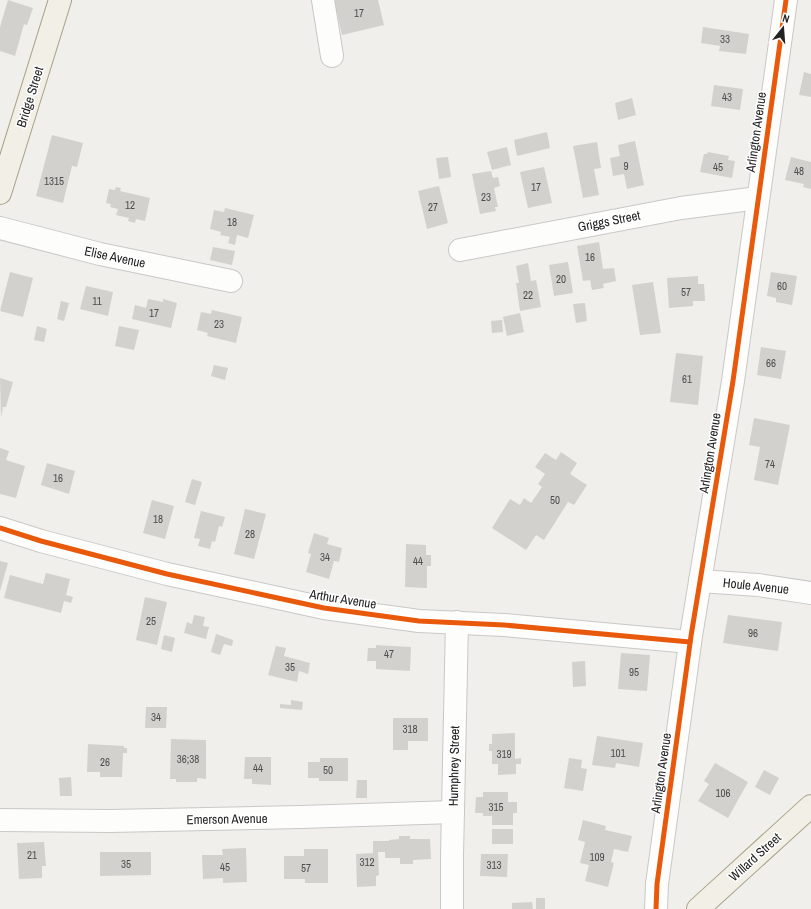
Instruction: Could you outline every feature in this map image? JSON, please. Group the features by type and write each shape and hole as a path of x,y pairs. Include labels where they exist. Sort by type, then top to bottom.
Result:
{"main road":[{"name":"Bridge Street","path":"0,193 60,0"},
{"name":"Willard Street","path":"698,909 811,806"}],"street":[{"path":"323,0 332,56"},
{"name":"Arlington Avenue","path":"656,909 657,884 690,642 733,381 786,0"},
{"name":"Griggs Street","path":"460,250 681,208 758,198"},
{"name":"Elise Avenue","path":"0,228 100,254 231,281"},
{"name":"Arthur Avenue","path":"0,528 41,541 167,574 324,608 419,621 457,622 589,632 690,642"},
{"name":"Houle Avenue","path":"700,581 758,585 811,593"},
{"name":"Humphrey Street","path":"452,909 457,622"},
{"name":"Emerson Avenue","path":"0,820 118,821 453,812"}],"building":[{"path":"8,0 33,8 27,25 24,24 15,56 0,51 0,27"},
{"path":"334,0 378,0 384,25 342,35"},
{"path":"703,27 749,34 746,54 719,51 720,46 701,43"},
{"path":"804,72 811,74 811,97 799,95"},
{"path":"714,85 743,89 740,110 711,106"},
{"path":"632,98 636,115 618,120 615,103"},
{"path":"547,132 550,148 517,156 514,140"},
{"path":"52,135 83,143 77,167 72,166 63,203 36,196"},
{"path":"635,141 644,185 627,189 624,174 613,176 610,158 620,156 618,145"},
{"path":"597,142 601,168 594,169 599,195 583,198 573,146"},
{"path":"507,147 511,165 492,170 487,152"},
{"path":"708,152 729,156 728,160 735,161 732,178 700,172 704,154 707,154"},
{"path":"448,157 451,177 439,179 436,158"},
{"path":"791,157 811,162 811,189 803,187 804,184 785,180"},
{"path":"544,167 552,203 528,208 520,172"},
{"path":"491,171 493,178 498,177 500,186 494,188 498,207 495,207 496,211 480,214 472,174"},
{"path":"439,186 448,223 427,229 418,191"},
{"path":"116,187 121,188 120,191 150,198 145,221 136,219 135,223 128,221 129,218 116,215 118,209 110,207 111,204 106,203 109,189 115,190"},
{"path":"225,208 254,215 248,238 237,235 235,245 228,243 230,237 220,235 221,232 210,229 214,210 224,212"},
{"path":"599,242 603,269 614,268 616,281 603,284 604,288 592,290 590,280 583,281 577,246"},
{"path":"213,247 235,251 232,265 210,260"},
{"path":"568,262 573,293 554,296 549,265"},
{"path":"528,263 531,281 536,280 541,307 520,311 516,283 519,283 516,266"},
{"path":"10,272 33,278 23,317 0,311"},
{"path":"771,272 797,276 792,305 776,302 776,298 767,296"},
{"path":"698,276 698,284 704,284 705,301 693,301 693,306 669,308 667,278"},
{"path":"653,282 661,333 640,335 632,285"},
{"path":"86,286 113,292 108,316 80,309"},
{"path":"148,299 163,302 163,299 177,303 171,328 132,319 135,305 146,308"},
{"path":"61,301 69,303 64,321 57,319"},
{"path":"585,303 587,321 576,323 573,304"},
{"path":"212,310 242,317 236,343 207,336 208,333 197,330 201,312 211,314"},
{"path":"520,313 524,332 507,336 503,317"},
{"path":"502,320 503,332 492,333 491,321"},
{"path":"37,326 47,329 44,342 34,340"},
{"path":"119,326 139,330 134,350 115,346"},
{"path":"761,347 786,351 781,379 757,375"},
{"path":"676,353 703,356 698,405 670,402"},
{"path":"214,365 228,368 225,380 211,376"},
{"path":"0,378 13,382 6,407 3,407 1,418"},
{"path":"754,418 790,425 778,485 754,480 760,447 749,445"},
{"path":"0,448 9,451 6,460 25,466 16,498 0,494"},
{"path":"561,452 577,463 570,474 587,485 574,505 568,502 544,540 536,535 526,550 492,528 510,499 520,505 524,498 531,503 542,487 538,484 545,474 535,467 545,453 556,460"},
{"path":"47,463 75,471 69,494 41,485"},
{"path":"192,479 202,482 195,505 185,502"},
{"path":"152,500 174,506 165,539 143,533"},
{"path":"245,509 266,514 254,559 234,554"},
{"path":"201,511 225,517 222,527 219,526 215,542 212,541 210,549 198,546 200,539 194,538"},
{"path":"314,533 329,538 327,544 342,548 339,562 334,561 329,579 306,572 311,554 308,553"},
{"path":"406,544 426,545 426,555 431,555 431,566 427,566 427,588 405,587"},
{"path":"0,561 8,563 0,591"},
{"path":"46,573 70,579 66,595 73,597 71,603 64,601 61,613 4,598 10,575 43,584"},
{"path":"145,597 167,602 157,645 136,640"},
{"path":"194,615 205,617 203,626 209,627 206,639 184,633 187,622 192,624"},
{"path":"728,615 782,622 778,651 723,643"},
{"path":"216,634 233,640 232,646 224,644 220,655 211,652"},
{"path":"164,635 175,638 172,652 161,649"},
{"path":"376,645 411,647 410,671 376,669 376,661 367,661 368,648 376,648"},
{"path":"276,646 286,648 284,656 310,663 308,674 299,671 297,682 268,675"},
{"path":"621,653 650,655 647,691 618,689"},
{"path":"585,661 586,686 573,687 572,662"},
{"path":"291,700 303,702 302,710 280,708 280,704 291,705"},
{"path":"146,707 167,707 166,728 145,728"},
{"path":"393,718 428,718 428,741 408,741 408,750 393,750"},
{"path":"515,733 515,759 521,758 521,764 516,764 516,774 498,775 498,764 492,764 492,751 489,751 489,744 492,744 492,734"},
{"path":"597,736 643,743 639,767 616,763 615,768 592,765"},
{"path":"171,739 206,740 206,779 197,778 197,782 176,782 176,779 170,779"},
{"path":"88,744 124,746 124,748 127,748 127,753 123,753 122,777 100,777 100,772 87,772"},
{"path":"245,757 271,757 271,785 252,784 252,779 244,779"},
{"path":"320,758 348,758 348,781 319,781 319,778 308,778 308,762 320,762"},
{"path":"569,758 582,760 581,768 587,769 583,791 564,788"},
{"path":"715,763 748,782 728,818 698,801 709,784 704,781"},
{"path":"764,770 779,778 770,795 755,787"},
{"path":"71,777 72,796 60,796 59,778"},
{"path":"357,780 367,780 367,798 356,798"},
{"path":"483,792 508,792 508,802 517,802 517,813 513,813 513,825 492,825 492,816 483,816 483,813 475,813 476,797 483,797"},
{"path":"583,820 606,826 605,830 632,836 628,852 614,849 611,862 614,863 608,887 585,881 589,865 580,863 585,842 578,840"},
{"path":"492,829 513,829 513,844 492,844"},
{"path":"399,836 410,836 410,839 430,839 431,859 413,860 413,864 400,864 400,858 385,858 385,852 378,852 379,875 376,876 376,886 357,887 356,854 373,853 373,841 389,841 399,839"},
{"path":"44,842 46,866 42,866 42,878 19,879 17,843"},
{"path":"246,848 247,882 223,883 223,878 203,879 202,855 223,855 222,849"},
{"path":"304,849 328,849 328,883 305,883 305,879 284,879 284,856 304,856"},
{"path":"100,852 151,852 151,875 100,876"},
{"path":"481,854 508,854 507,877 480,876"},
{"path":"536,898 545,898 545,909 536,909"},
{"path":"532,902 533,909 512,909 512,903"}],"cycle path":[{"path":"656,909 657,884 691,636 733,381 786,0"},
{"path":"0,528 41,541 167,574 324,608 419,621 504,625 690,642"}]}
